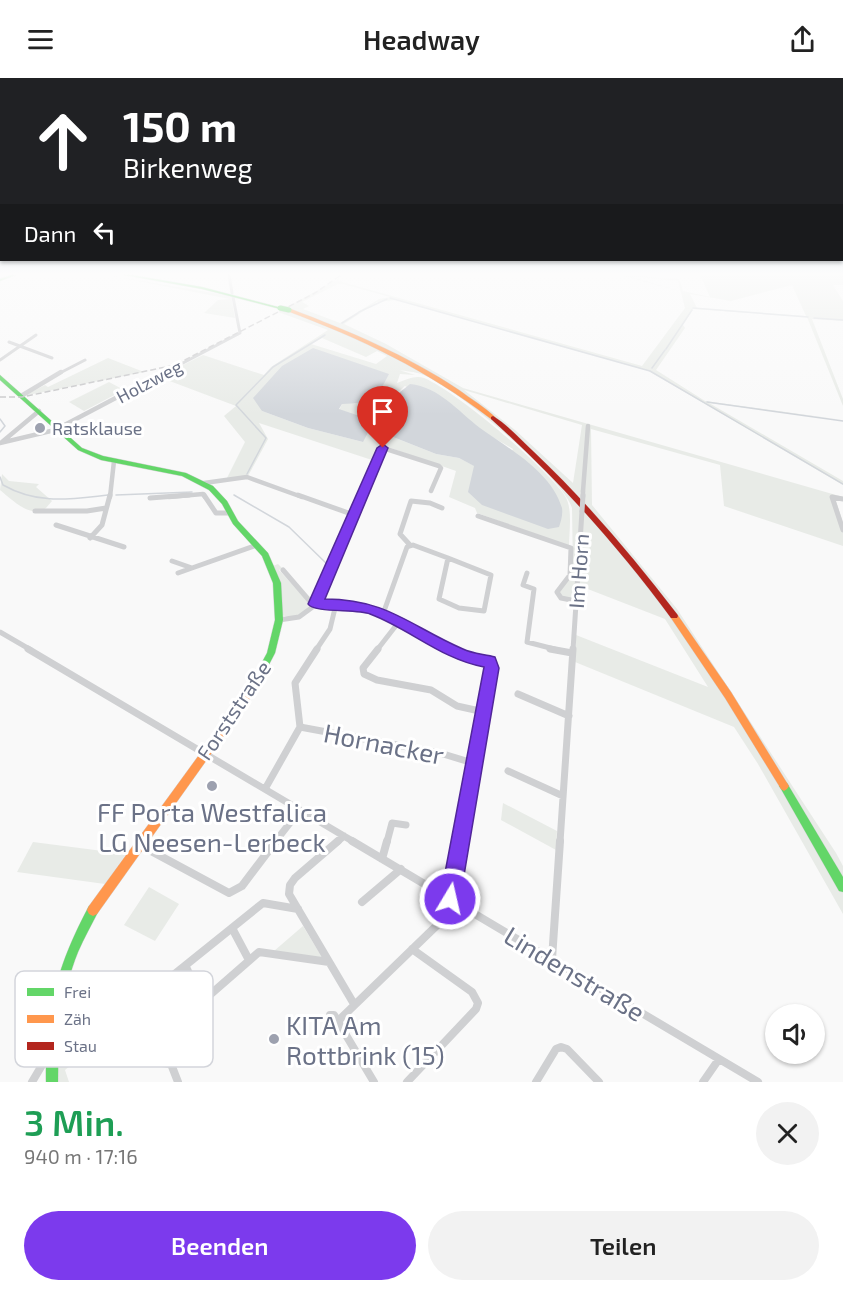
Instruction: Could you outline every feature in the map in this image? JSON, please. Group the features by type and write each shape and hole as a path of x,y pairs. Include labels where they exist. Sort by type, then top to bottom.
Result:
{"main road":[{"path":"319,322 354,335 430,374 487,413 562,481 615,541 680,627 742,720 843,887"},
{"name":"Forststraße","path":"0,377 80,449 114,461 170,470 204,483 219,495 229,513 268,559 277,583 279,620 273,647 263,670 206,753 101,895 73,944 64,971"},
{"name":"Forststraße","path":"50,1067 52,1082"}],"street":[{"name":"Holzweg","path":"57,429 240,333 238,322"},
{"path":"0,360 36,335"},
{"path":"9,342 52,358"},
{"path":"21,396 39,387 42,381 86,360"},
{"path":"0,443 39,411"},
{"name":"Im Horn","path":"552,958 588,426"},
{"path":"0,443 57,429"},
{"path":"279,620 299,618 315,605 383,448 439,466 441,468 431,491"},
{"path":"90,538 101,529 112,494 114,461"},
{"path":"204,483 247,477 354,515"},
{"path":"150,498 203,494 216,513 229,513"},
{"path":"843,499 832,497 843,530"},
{"path":"442,508 430,503 411,501 400,534 408,540 410,545 448,558 491,575 484,611 459,608 438,597 448,558"},
{"path":"35,511 106,508"},
{"path":"478,516 571,548 570,575 557,592 561,598 576,601"},
{"path":"56,525 90,538 124,547"},
{"path":"178,573 257,545"},
{"path":"383,614 410,545"},
{"path":"172,561 192,568"},
{"path":"283,570 315,605"},
{"path":"527,573 523,585 534,589 527,642 531,645 572,653"},
{"path":"265,789 300,726 295,701 295,683 330,629 336,604"},
{"path":"315,605 364,606 463,657 490,662 492,668 473,763"},
{"path":"398,623 368,660 363,668 364,674 377,680 431,690 457,706 484,712"},
{"path":"0,632 206,753"},
{"path":"518,694 569,717"},
{"name":"Hornacker","path":"300,726 440,753 473,763 450,899"},
{"name":"Lindenstraße","path":"206,753 758,1082"},
{"path":"508,771 563,796"},
{"path":"138,844 229,893 242,886 300,810"},
{"path":"382,858 392,822 406,825"},
{"path":"344,836 290,885 289,894 354,1004"},
{"path":"362,902 401,869"},
{"path":"181,971 263,903 298,909"},
{"path":"374,1082 333,1019 354,1004 459,904"},
{"path":"232,928 249,960"},
{"path":"407,1082 476,1009 478,1003 472,992 412,949"},
{"path":"213,994 259,952 329,962"},
{"path":"186,967 188,971"},
{"path":"536,1082 556,1049 561,1047 567,1049 599,1082"},
{"path":"703,1082 719,1059"},
{"path":"32,1082 41,1067"},
{"path":"172,1067 178,1082"}],"shaded area":[{"path":"305,322 347,322 344,324 386,344 463,388 843,497 836,501 843,523 843,546 724,506 720,465 591,429 592,505 677,609 836,853 843,866 843,914 758,764 734,727 575,662 576,635 708,687 665,619 580,586 574,596 569,599 561,596 559,591 573,572 572,508 564,494 549,475 505,433 480,413 436,381 421,374 399,370 415,375 400,374 397,383 421,377 457,398 520,449 555,483 565,496 570,513 569,546 477,513 475,508 449,497 456,471 385,446 375,461 259,423 268,439 248,476 227,478 245,442 224,416 236,406 159,377 203,355 264,375 271,367 328,330","holes":["322,338 366,357 377,351 387,356 376,364 311,344","405,386 513,449 482,505 475,466 459,458 436,454 383,433 382,415 378,410","464,390 582,425 573,483 515,430","342,404 339,410 363,442 308,428 262,411"]},
{"path":"474,322 484,322 642,366 675,322 685,322 683,325 685,328 656,370 705,401 843,420 709,403 843,481 843,485 649,371"},
{"path":"809,322 813,322 843,399 843,406"},
{"path":"313,348 389,374 380,390 372,398 360,403 342,404 339,409 374,421 363,442 308,428 262,411 253,398 282,366"},
{"path":"108,358 144,372 23,396 45,385 48,387"},
{"path":"109,382 124,390 84,411 69,402"},
{"path":"410,384 439,395 539,472 557,495 562,508 559,527 548,529 482,505 468,492 474,466 459,458 436,454 383,433 382,415 378,410"},
{"path":"2,474 9,481 39,484 36,487 52,501 40,511 34,512 22,507 0,490"},
{"path":"278,564 282,568 279,570 310,604 298,615 290,617 282,615 273,566"},
{"path":"503,803 557,831 556,850 501,820"},
{"path":"33,842 126,854 105,884 17,872"},
{"path":"149,887 179,904 155,941 124,925"},
{"path":"303,926 323,959 274,951"},
{"path":"55,1067 69,1067 65,1070 69,1082 57,1082"}],"waterway":[{"path":"475,322 650,371 843,484"},
{"path":"666,349 684,322"},
{"path":"247,474 266,438 236,405 273,367 325,335"},
{"path":"652,368 665,350"},
{"path":"707,402 843,421"},
{"path":"0,419 5,426 0,432"},
{"path":"0,477 3,485 29,496 67,499 108,495"},
{"path":"116,495 192,492"},
{"path":"234,495 289,527 329,566"}],"railway":[{"path":"0,397 22,397 175,365 259,322"}],"traffic: fast":[{"path":"0,377 80,449 101,458 184,474 211,488 225,503 235,522 265,555 277,583 279,620 271,653 258,677"},
{"path":"784,786 843,887"},
{"path":"66,971 72,952 93,910"},
{"path":"52,1067 52,1082"}],"traffic: slow":[{"path":"319,322 370,343 422,369 493,418"},
{"path":"674,616 728,695 784,786"},
{"path":"93,910 245,699 258,677"}],"traffic: jam":[{"path":"493,418 543,464 589,512 674,616"}],"place":[{"name":"Ratsklause","path":"40,428"},
{"name":"FF Porta Westfalica LG Neesen-Lerbeck","path":"212,786"},
{"name":"KITA Am Rottbrink (15)","path":"274,1039"}],"route":[{"path":"383,448 315,604 350,604 374,609 463,657 490,662 492,668 450,899"}]}
